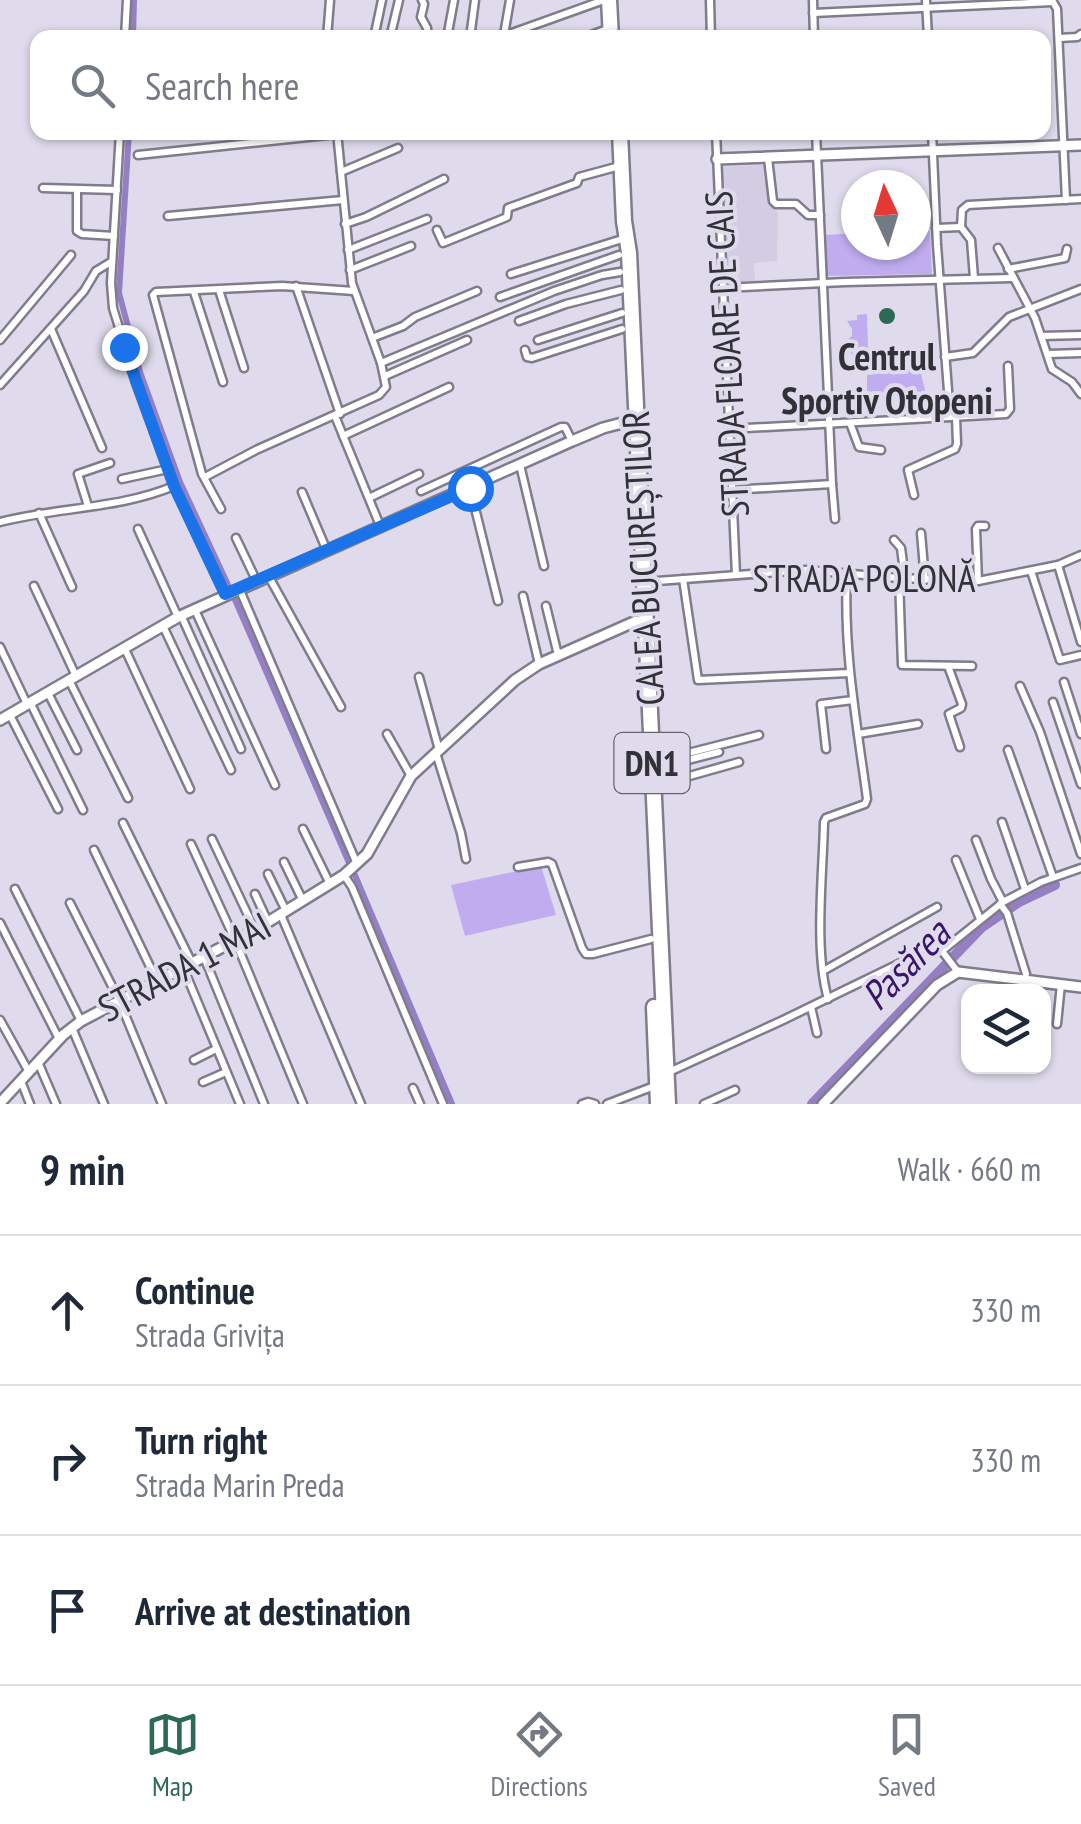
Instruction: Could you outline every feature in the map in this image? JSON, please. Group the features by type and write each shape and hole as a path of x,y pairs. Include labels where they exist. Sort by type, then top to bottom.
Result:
{"highway":[{"path":"607,0 613,30"},
{"path":"614,30 618,0"},
{"name":"CALEA BUCUREȘTILOR","path":"617,140 651,939 662,1079 668,1104"},
{"name":"CALEA BUCUREȘTILOR","path":"618,140 628,253 653,786 662,1079 658,1104"}],"street":[{"path":"125,30 127,0"},
{"path":"328,30 330,0"},
{"path":"376,30 382,0"},
{"path":"392,30 398,0"},
{"path":"422,0 420,17 428,30"},
{"path":"448,30 454,0"},
{"path":"471,30 476,0"},
{"path":"502,30 510,0"},
{"path":"519,30 607,0"},
{"path":"710,0 711,30"},
{"path":"812,0 814,30"},
{"path":"813,13 926,4 1052,1 1057,6 1066,200"},
{"path":"926,4 928,30"},
{"path":"1059,38 1081,34"},
{"path":"119,140 113,308 174,486 225,594"},
{"path":"138,154 271,140"},
{"path":"205,477 382,394 386,387 354,291 338,140"},
{"name":"STRADA FLOARE DE CAIS","path":"716,140 736,575"},
{"path":"816,140 834,520"},
{"path":"914,495 908,470 956,446 945,357 932,140"},
{"path":"1035,140 1035,147"},
{"path":"717,160 1081,145"},
{"path":"341,172 398,148"},
{"path":"768,158 773,201 796,204 808,215 820,215"},
{"path":"437,230 443,243 507,218 508,208 577,183 579,177 616,167"},
{"path":"345,224 444,180"},
{"path":"44,188 116,190"},
{"path":"77,193 76,231 114,236"},
{"path":"974,278 972,240 961,227 962,210 968,205 1081,199"},
{"path":"168,216 343,200"},
{"path":"348,250 426,219"},
{"path":"936,228 961,227"},
{"path":"350,270 411,246"},
{"path":"511,274 619,248"},
{"path":"500,296 619,248"},
{"path":"998,248 1030,308 1055,372 1072,382 1081,394"},
{"path":"1008,270 1065,258 1066,249"},
{"path":"0,340 71,255"},
{"path":"0,385 84,291 96,271 112,261"},
{"path":"381,364 526,301 620,272"},
{"path":"723,288 1013,278"},
{"path":"221,509 205,477 152,296 156,292 296,286 354,291"},
{"path":"296,286 343,436 382,528"},
{"path":"945,357 973,353 1004,321 1081,289"},
{"path":"219,290 244,368"},
{"path":"519,321 621,290"},
{"path":"372,338 477,291"},
{"path":"194,292 223,382"},
{"path":"538,340 622,321"},
{"path":"525,350 527,357 532,358 622,321"},
{"path":"51,328 102,448"},
{"path":"1042,336 1081,336"},
{"path":"385,376 466,340"},
{"path":"1048,354 1081,353"},
{"path":"729,430 1008,413 1008,366"},
{"path":"343,436 450,387"},
{"path":"0,720 195,608 572,441 626,422"},
{"path":"850,422 859,447 881,450"},
{"path":"421,491 561,427 567,429 572,441"},
{"path":"956,446 968,449"},
{"path":"88,506 78,474 110,464"},
{"path":"520,466 544,566"},
{"path":"122,479 168,468"},
{"path":"369,498 419,474"},
{"path":"732,490 832,484"},
{"path":"0,522 138,499 174,486"},
{"path":"470,488 498,602"},
{"path":"302,492 327,551"},
{"path":"38,513 72,587"},
{"path":"978,581 976,530 985,526"},
{"path":"138,529 242,749"},
{"path":"921,533 925,580"},
{"path":"236,538 256,580"},
{"path":"894,540 902,548 902,665 972,666"},
{"name":"STRADA POLONĂ","path":"643,582 797,570 978,581 1058,565 1081,556"},
{"path":"1058,565 1081,642"},
{"path":"1031,571 1060,660 1081,656"},
{"path":"828,999 821,934 824,822 866,802 849,673 847,574"},
{"path":"268,575 341,707"},
{"path":"684,579 698,680 849,673"},
{"path":"34,586 128,798"},
{"path":"239,588 357,865"},
{"path":"523,596 539,664"},
{"path":"546,606 558,654"},
{"path":"195,608 276,785"},
{"name":"STRADA 1 MAI","path":"2,1103 76,1024 255,930 344,875 376,842 411,776 515,680 558,654 636,620"},
{"path":"162,625 231,770"},
{"path":"124,646 190,789"},
{"path":"0,647 83,810"},
{"path":"948,666 962,704 949,714 960,748"},
{"path":"419,677 466,859"},
{"path":"1064,682 1081,734"},
{"path":"1020,686 1040,732 1081,854"},
{"path":"48,691 76,750"},
{"path":"826,749 821,704 853,700"},
{"path":"1053,702 1081,784"},
{"path":"10,714 58,809"},
{"path":"858,734 918,724"},
{"path":"387,734 411,776"},
{"path":"652,766 758,735"},
{"path":"1008,750 1052,877"},
{"path":"652,766 719,752"},
{"path":"653,786 739,762"},
{"path":"1002,822 1025,889"},
{"path":"123,823 188,965 216,1049 240,1104"},
{"path":"303,828 330,884"},
{"path":"212,839 255,930"},
{"path":"976,840 1008,914 1026,974"},
{"path":"190,844 235,940 303,1104"},
{"path":"94,850 157,981"},
{"path":"956,860 980,919"},
{"name":"STRADA 1 MAI","path":"284,862 303,901"},
{"path":"518,867 552,864 586,954 651,939"},
{"path":"944,954 1002,903 1052,877 1081,868"},
{"name":"STRADA 1 MAI","path":"268,874 284,913"},
{"path":"344,875 443,1104"},
{"name":"STRADA 1 MAI","path":"15,889 76,1024"},
{"path":"255,894 268,922"},
{"path":"70,902 118,1000 162,1104"},
{"path":"823,972 937,907"},
{"path":"284,913 361,1104"},
{"path":"0,923 59,1040"},
{"path":"608,1104 926,952 944,954 958,972"},
{"path":"204,957 264,1104"},
{"path":"823,1104 938,984 958,972 1081,987"},
{"path":"1057,1024 1060,984"},
{"path":"811,1007 816,1033"},
{"path":"0,1020 29,1072"},
{"path":"76,1024 104,1104"},
{"path":"194,1060 216,1049"},
{"path":"38,1062 56,1104"},
{"path":"204,1082 226,1072"},
{"path":"21,1081 30,1104"},
{"path":"413,1088 420,1104"},
{"path":"704,1104 734,1090"},
{"path":"582,1104 595,1104"}],"shaded area":[{"path":"766,165 769,204 778,213 777,261 754,263 755,281 725,283 721,167"},
{"path":"841,234 841,260 931,260 931,252 932,274 827,276 826,235"},
{"path":"867,314 868,347 878,354 908,360 908,368 920,367 926,397 867,399 867,375 877,374 875,359 854,358 848,348 852,329 847,321"},
{"path":"541,866 556,915 465,936 451,885"}],"waterway":[{"path":"133,30 134,0"},
{"path":"129,140 119,293 140,372 180,482 229,587"},
{"path":"233,595 350,865"},
{"path":"354,873 452,1104"},
{"name":"Pasărea","path":"812,1104 982,927 1019,902 1055,885"}],"place":[{"name":"Centrul Sportiv Otopeni","path":"887,316"}],"route":[{"path":"124,347 174,486 225,594 470,488"}]}
